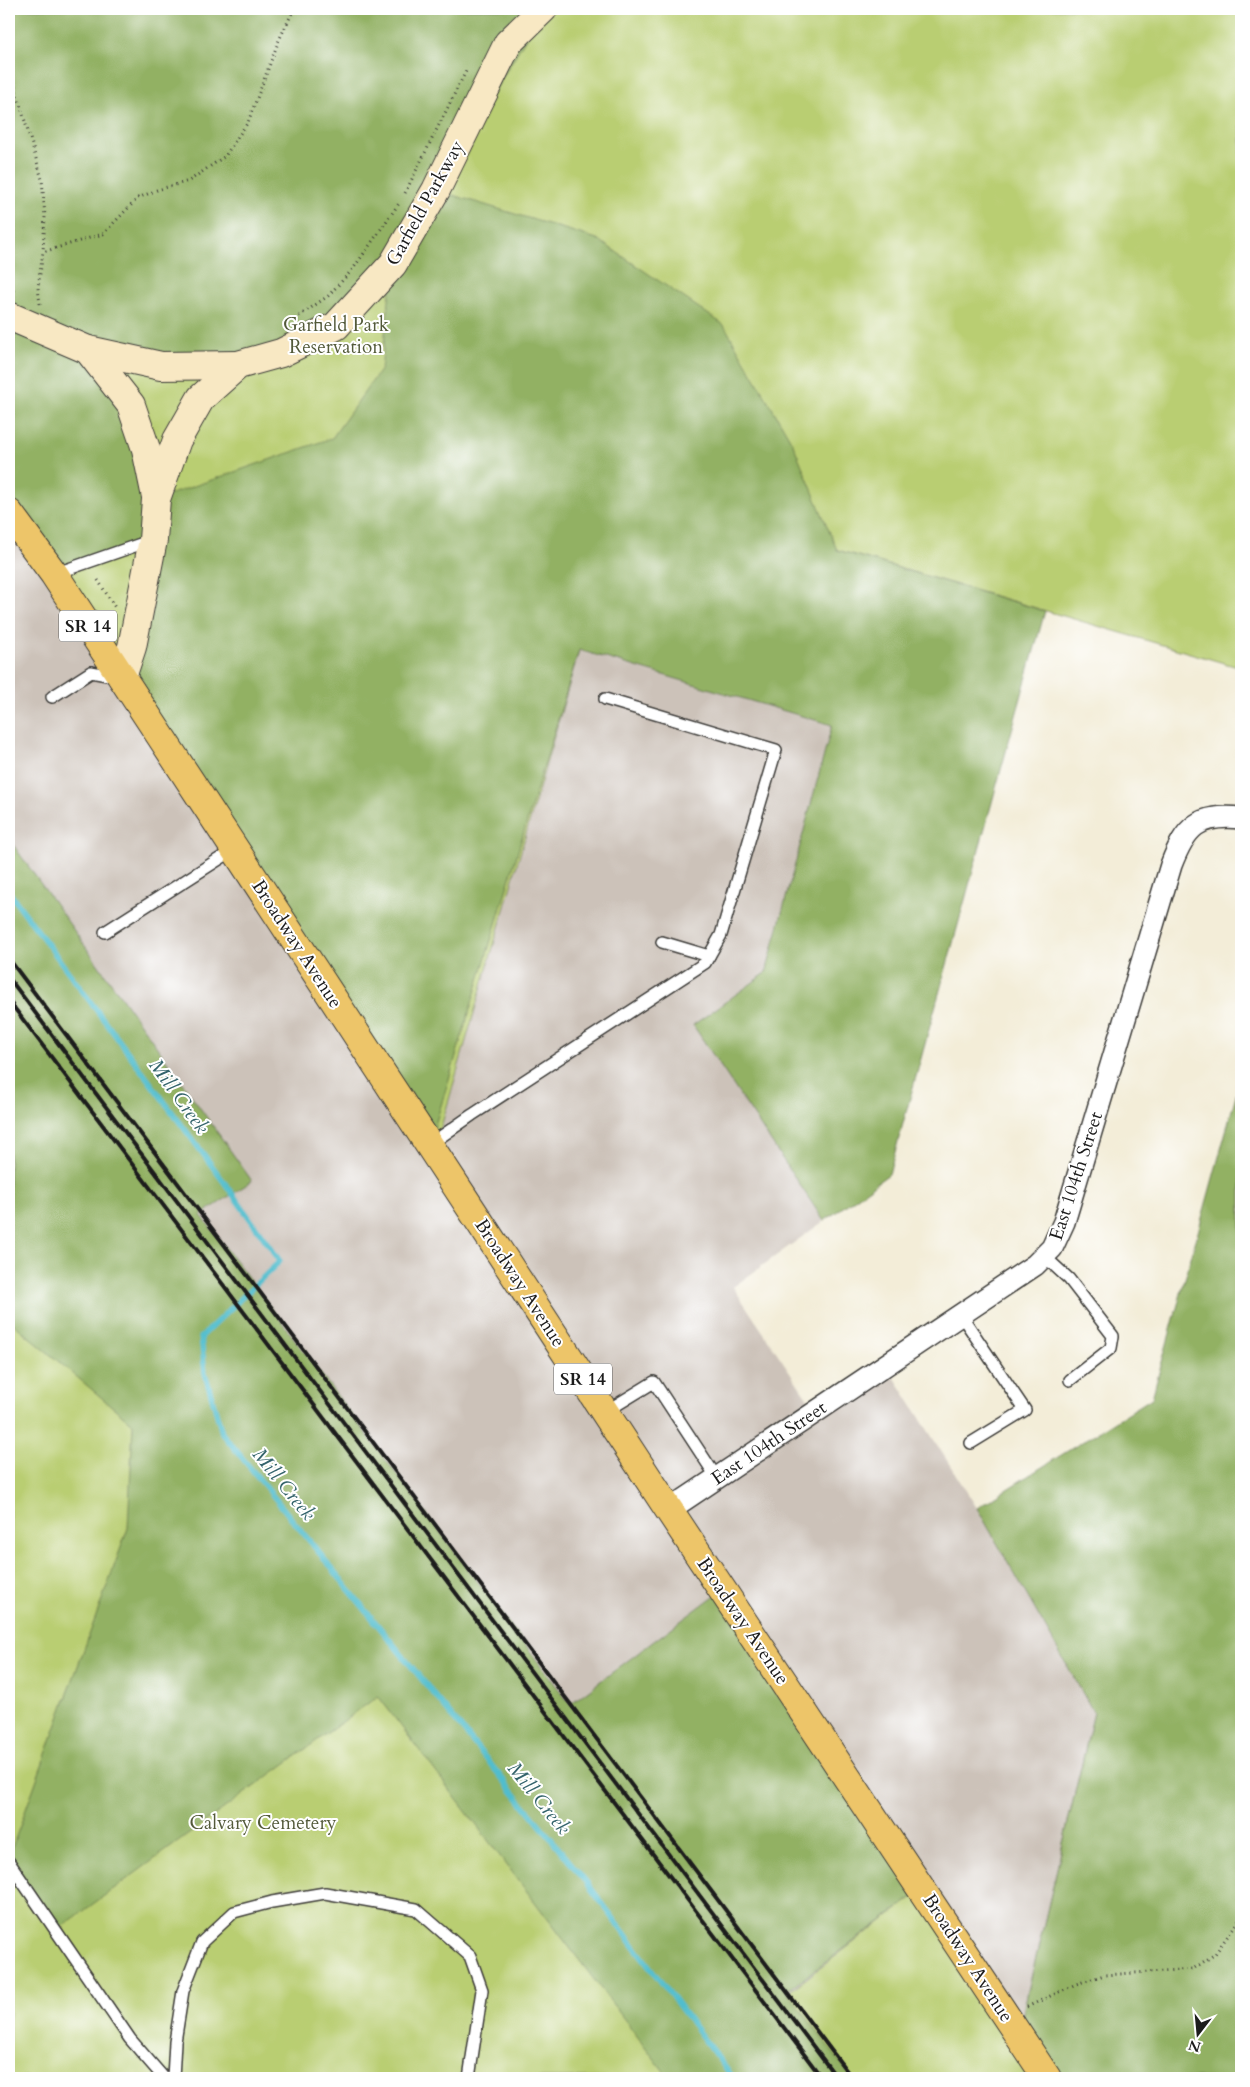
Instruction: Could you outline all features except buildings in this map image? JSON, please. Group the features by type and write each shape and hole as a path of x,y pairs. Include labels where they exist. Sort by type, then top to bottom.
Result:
{"main road":[{"name":"Broadway Avenue","path":"9,513 54,574 669,1510 1047,2078"}],"street":[{"name":"Garfield Parkway","path":"14,305 88,350 161,366 238,365 281,353 336,326 393,264 436,190 508,43 543,9"},
{"name":"Garfield Parkway","path":"88,350 131,405 146,449 156,499"},
{"name":"Garfield Parkway","path":"122,677 132,647 152,540 156,499 177,440 201,398 238,365"},
{"name":"East 104th Street","path":"669,1510 1035,1265 1052,1248 1064,1222 1171,865 1180,842 1193,826 1203,820 1223,817 1241,818"}],"lane":[{"path":"54,574 152,540"},
{"path":"52,697 91,672 122,677"},
{"path":"429,1145 704,963 722,935 776,750 605,699"},
{"path":"105,932 235,849"},
{"path":"662,942 709,956"},
{"path":"1044,1256 1069,1279 1113,1336 1111,1348 1070,1380"},
{"path":"961,1314 1025,1410 972,1443"},
{"path":"605,1412 654,1382 716,1478"},
{"path":"9,1862 130,2039 164,2078"},
{"path":"173,2078 175,2042 183,1991 202,1942 234,1912 272,1902 325,1893 416,1909 470,1956 482,1990 469,2078"}],"path":[{"path":"43,252 103,234 138,198 157,190 189,181 224,156 248,122 279,40 294,9"},
{"path":"294,320 328,296 353,269 402,199 470,63"},
{"path":"9,67 42,180 45,216 38,288 40,304"},
{"path":"9,288 14,305"},
{"path":"33,300 48,307"},
{"path":"98,580 120,614"},
{"path":"1008,2018 1040,1999 1104,1975 1193,1969 1215,1954 1241,1918"}],"shaded area":[{"path":"9,515 435,1148 579,650 832,725 766,973 694,1025 824,1221 733,1287 816,1411 886,1364 977,1508 1094,1713 1018,2034 778,2000 192,1222 251,1181 9,839"}],"green space":[{"name":"Garfield Park Reservation","path":"9,9 1241,9 1241,668 626,488 435,1148 11,502"},
{"path":"9,9 543,9 436,190 597,239 724,325 793,444 837,550 1045,611 889,1174 824,1221 693,1025 766,973 832,725 579,650 429,1145 122,677 152,541 54,574 9,513","holes":["393,265 381,369 332,438 157,499 146,449 89,350 238,365 336,326"]},
{"path":"9,839 252,1181 201,1215 570,1704 722,1590 923,1890 787,1991 852,2078 669,2078 378,1696 56,1931 9,1862 9,1856 128,1528 133,1424 9,1320"},
{"name":"Calvary Cemetery","path":"9,1068 776,2078 9,2078"},
{"path":"1241,1077 1241,2078 1047,2078 1018,2034 1094,1713 977,1508 1152,1398"},
{"path":"1241,1090 1241,2078 837,2078 778,2000 923,1890 1018,2033"}],"waterway":[{"name":"Mill Creek","path":"9,892 224,1182 280,1261 201,1337 205,1373 222,1433 587,1883 733,2078"}],"railway":[{"path":"9,959 852,2078"},
{"path":"9,978 837,2078"},
{"path":"9,1001 822,2078"}]}
